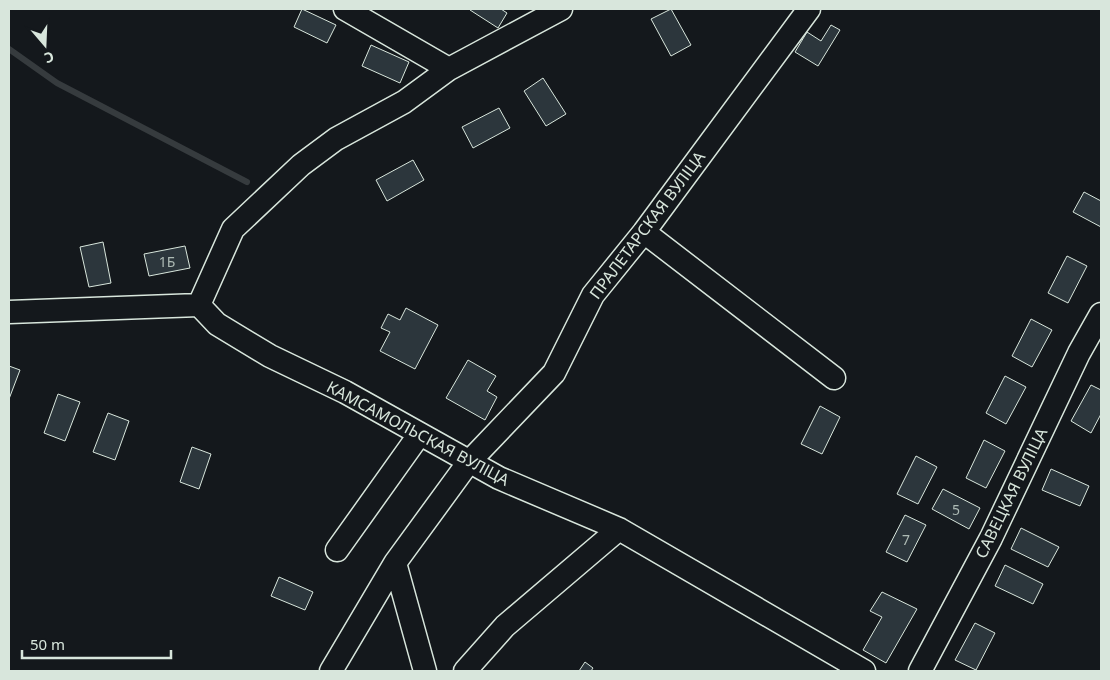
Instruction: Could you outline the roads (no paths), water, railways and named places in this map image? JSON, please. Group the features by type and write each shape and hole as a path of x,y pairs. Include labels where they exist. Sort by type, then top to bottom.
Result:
{"street":[{"path":"345,9 448,69"},
{"path":"9,312 199,305 233,228 301,165 336,139 404,102 448,69 561,9"},
{"name":"ПРАЛЕТАРСКАЯ ВУЛІЦА","path":"331,671 395,563 468,463 554,372 593,295 644,232 809,9"},
{"path":"644,232 834,378"},
{"name":"КАМСАМОЛЬСКАЯ ВУЛІЦА","path":"199,305 217,324 270,356 345,392 468,463 539,496 619,529 864,671"},
{"name":"САВЕЦКАЯ ВУЛІЦА","path":"920,671 991,538 1079,353 1101,314"},
{"path":"337,550 418,434"},
{"path":"465,671 505,626 619,529"},
{"path":"395,563 425,671"}],"waterway":[{"path":"9,49 57,83 247,182"}]}
